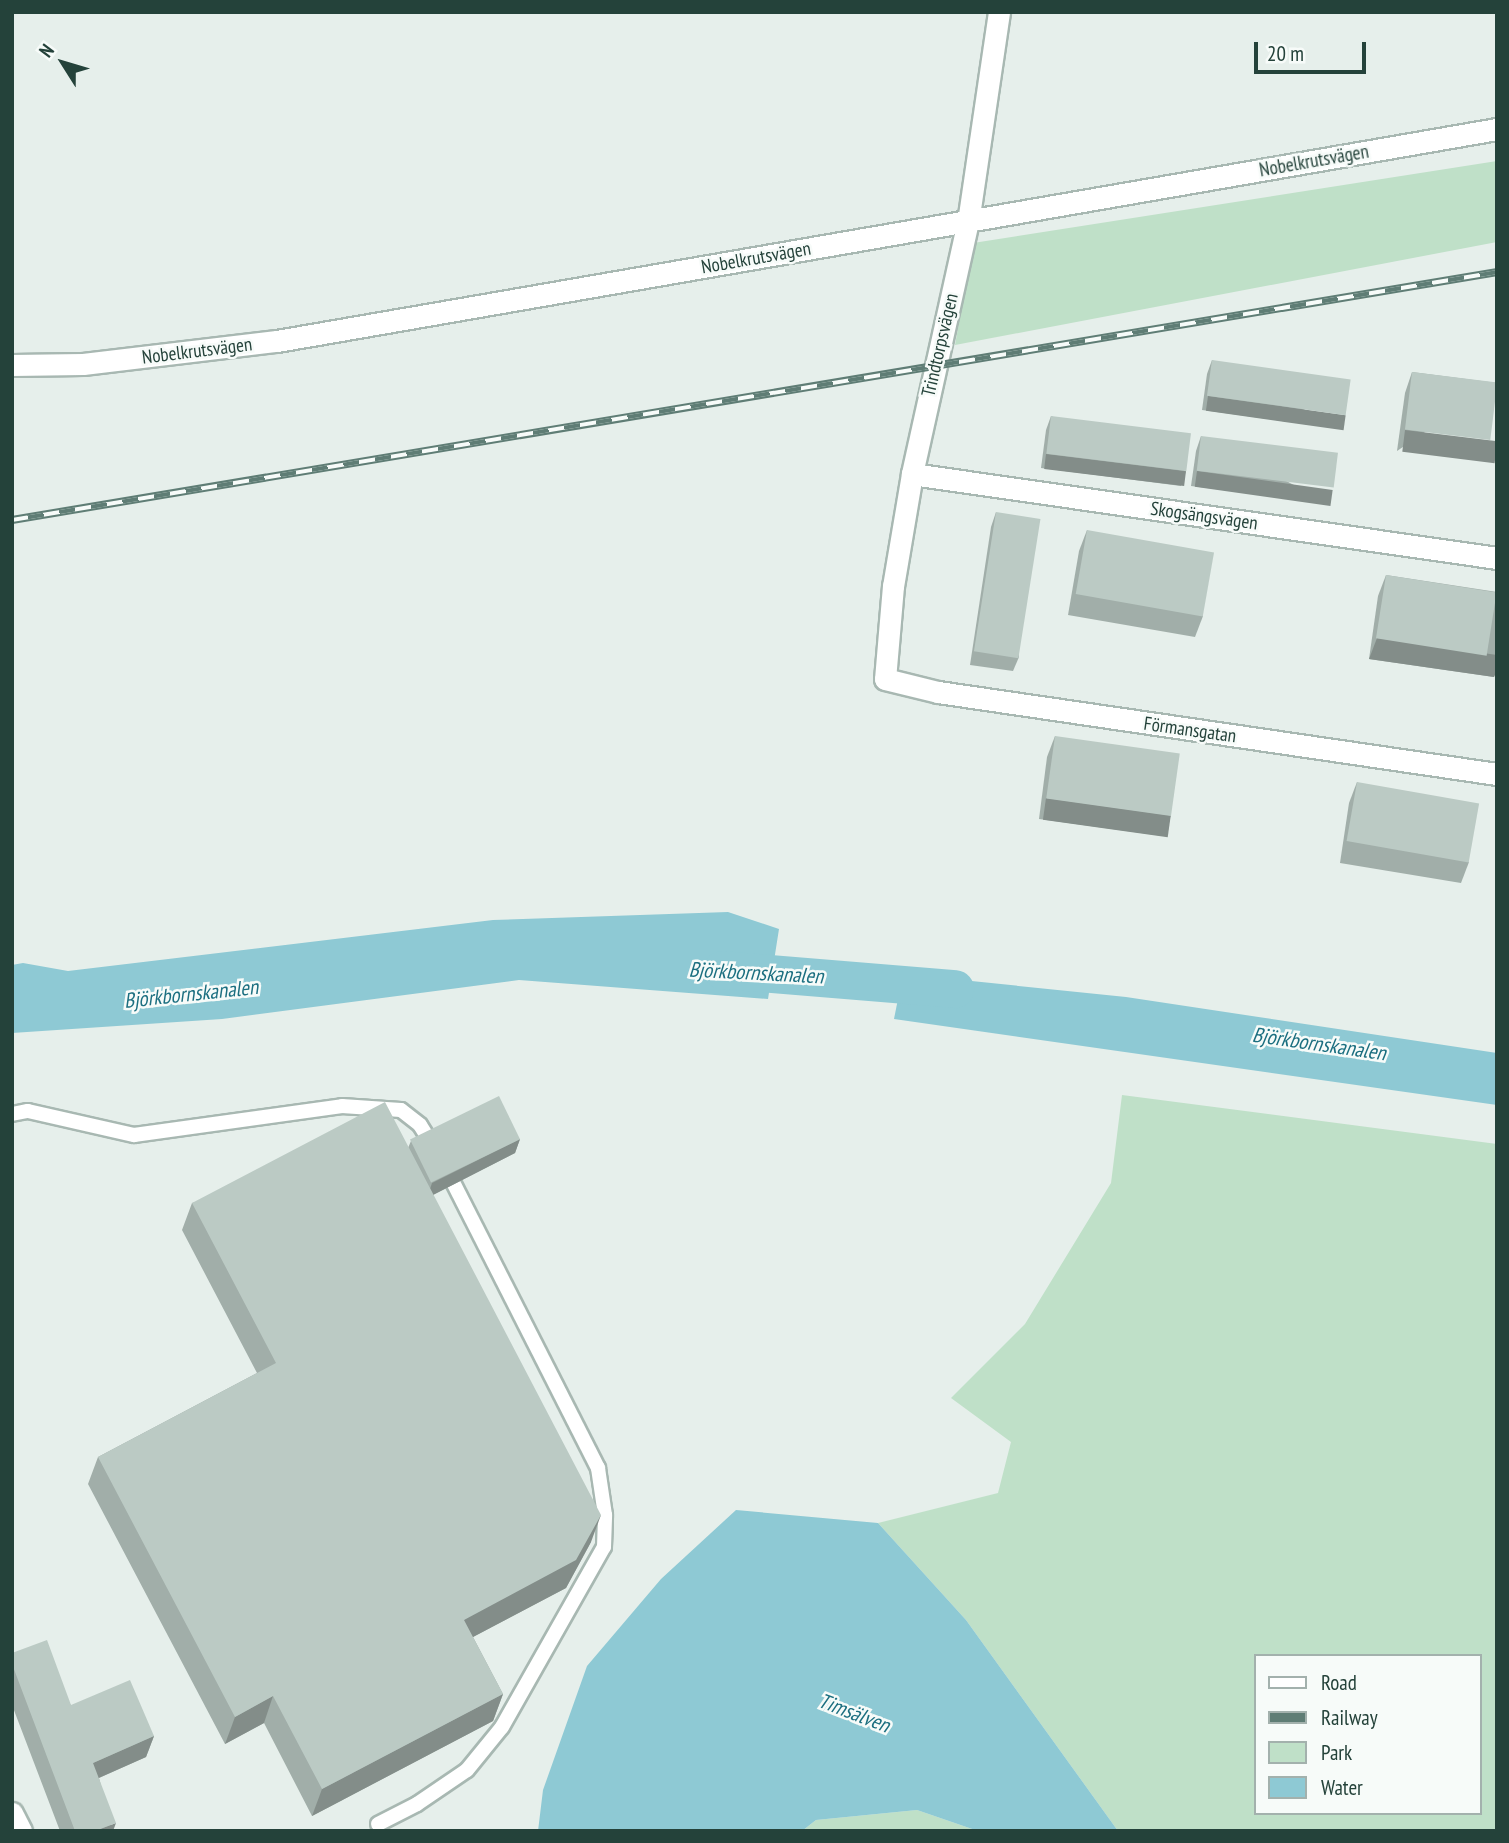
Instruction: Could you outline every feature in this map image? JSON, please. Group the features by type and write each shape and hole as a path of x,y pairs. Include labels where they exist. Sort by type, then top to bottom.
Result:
{"street":[{"name":"Trindtorpsvägen","path":"885,679 893,586 912,474 968,220 999,12"},
{"name":"Nobelkrutsvägen","path":"12,365 83,364 276,341 1497,129"},
{"name":"Skogsängsvägen","path":"912,474 1497,558"},
{"name":"Förmansgatan","path":"885,679 952,694 1497,774"},
{"path":"12,1813 21,1831"}],"lane":[{"path":"12,1114 28,1111 134,1135 341,1106 401,1110 420,1125 458,1189 598,1468 605,1515 604,1547 502,1727 467,1770 417,1804 378,1824"}],"green space":[{"path":"1497,161 1497,242 955,345 973,243"},
{"path":"1122,1095 1497,1144 1497,1831 1118,1831 966,1620 878,1523 998,1493 1011,1442 951,1398 1025,1324 1111,1183"},
{"path":"917,1810 978,1831 802,1831 816,1820"}],"water":[{"path":"728,912 779,929 768,999 519,980 222,1019 12,1033 12,965 23,963 68,971 493,920"},
{"path":"903,974 1126,997 1497,1053 1497,1105 894,1019"},
{"name":"Timsälven","path":"736,1510 878,1523 966,1620 1118,1831 978,1831 917,1810 816,1820 802,1831 538,1831 543,1790 587,1666 661,1579"}],"building":[{"path":"1212,360 1351,379 1346,415 1207,396"},
{"path":"1412,372 1497,382 1490,440 1405,430"},
{"path":"1051,416 1191,433 1186,471 1046,454"},
{"path":"1201,436 1338,453 1334,488 1197,471"},
{"path":"996,512 1040,519 1018,658 974,651"},
{"path":"1087,530 1214,552 1203,616 1076,594"},
{"path":"1386,575 1497,593 1487,656 1376,638"},
{"path":"1055,736 1180,754 1171,816 1046,798"},
{"path":"1357,782 1479,804 1469,863 1347,841"},
{"path":"499,1096 520,1139 431,1183 410,1139"},
{"path":"385,1102 601,1515 576,1560 464,1620 503,1694 322,1789 273,1696 235,1717 98,1457 276,1363 192,1203"},
{"path":"47,1640 71,1705 130,1680 154,1736 93,1763 116,1823 95,1831 75,1831 12,1664 12,1653"}],"waterway":[{"name":"Björkbornskanalen","path":"722,970 955,989"}],"railway":[{"path":"12,520 1497,272"}]}
